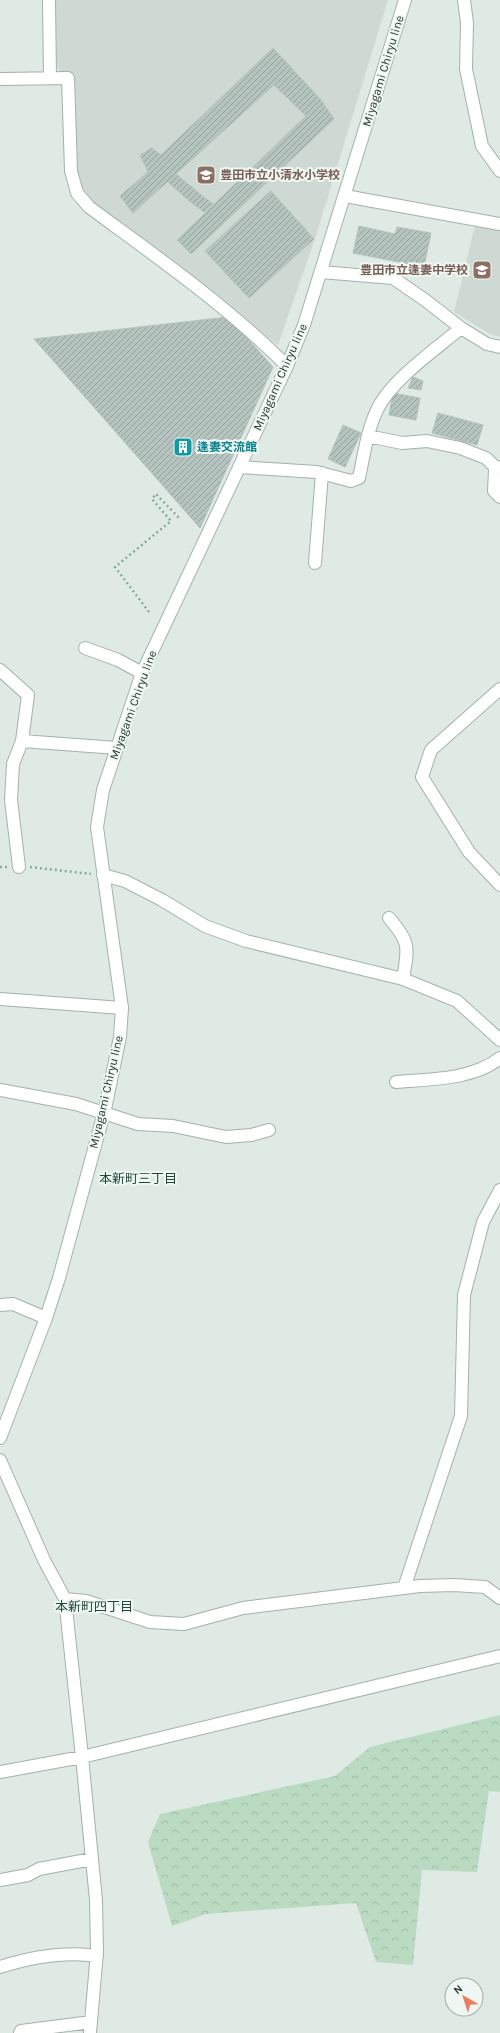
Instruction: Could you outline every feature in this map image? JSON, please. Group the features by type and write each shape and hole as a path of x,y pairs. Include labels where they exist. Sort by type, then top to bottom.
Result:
{"street":[{"path":"48,0 50,78"},
{"name":"Miyagami Chiryu line","path":"0,1438 46,1318 103,1112 120,1037 122,1008 97,827 103,790 142,673 287,366 304,325 405,0"},
{"path":"464,0 467,23 466,69 480,138 482,146 500,170"},
{"path":"0,79 68,78 71,171 77,193 89,207 210,296 261,340 287,366"},
{"path":"345,196 500,224"},
{"path":"321,272 393,278 425,300 461,328 487,344 500,347"},
{"path":"239,467 322,473 351,481 359,478 368,436 378,408 391,390 422,360 461,328"},
{"path":"368,436 402,443 427,441 460,448 486,458 498,468 494,491 500,497"},
{"path":"315,563 322,473"},
{"path":"85,648 118,660 142,673"},
{"path":"0,670 28,695 22,742 13,764 11,800 19,867"},
{"path":"500,689 431,750 422,777 469,852 500,885"},
{"path":"22,742 117,748"},
{"path":"103,875 132,885 162,900 204,926 246,941 402,979 457,1001 500,1040"},
{"path":"389,918 403,937 408,948 402,979"},
{"path":"0,999 122,1008"},
{"path":"396,1082 443,1077 478,1071 500,1058"},
{"path":"0,1090 76,1104 138,1124 173,1126 226,1137 251,1135 269,1130"},
{"path":"404,1588 461,1416 464,1295 483,1222 500,1190"},
{"path":"0,1305 13,1304 46,1318"},
{"path":"0,1460 44,1560 65,1599 96,1900 97,1956 91,2028 21,2031 20,2033"},
{"path":"65,1599 86,1600 150,1622 184,1624 243,1608 404,1588 454,1584 485,1587 500,1598"},
{"path":"0,1772 82,1757 500,1656"},
{"path":"0,1880 28,1875 39,1869 92,1858"},
{"path":"0,1967 42,1956 75,1954 97,1956"}],"path":[{"path":"149,612 115,567 171,521 152,499 156,494 178,518"},
{"path":"0,867 56,869 103,875"}],"shaded area":[{"name":"豊田市立小清水小学校","path":"55,0 388,0 315,239 278,345 93,204 83,194 78,181 72,73 62,73 56,66"},
{"name":"豊田市立逢妻中学校","path":"475,225 500,229 500,337 488,333 454,312"}],"green space":[{"path":"500,1715 500,1792 489,1791 477,1872 422,1870 413,1965 376,1962 356,1903 206,1914 172,1926 148,1842 160,1814 335,1776 370,1747"}],"building":[{"path":"273,48 321,100 334,119 191,254 177,240 306,116 274,85 133,213 120,196 148,172 140,155 152,148 161,155"},
{"path":"176,174 213,204 204,212 188,200 168,182"},
{"path":"271,191 314,239 249,298 205,251"},
{"path":"359,226 395,234 397,227 431,233 424,267 353,253"},
{"name":"逢妻交流館","path":"228,317 273,367 200,528 34,339"},
{"path":"413,377 423,381 421,390 408,388"},
{"path":"393,393 420,398 416,420 389,415"},
{"path":"438,413 483,425 477,445 432,433"},
{"path":"343,425 361,433 345,467 328,459"}],"place":[{"name":"豊田市立小清水小学校","path":"206,175"},
{"name":"豊田市立逢妻中学校","path":"482,270"},
{"name":"逢妻交流館","path":"183,447"}],"district":[{"name":"本新町三丁目","path":"138,1178"},
{"name":"本新町四丁目","path":"94,1606"}]}
